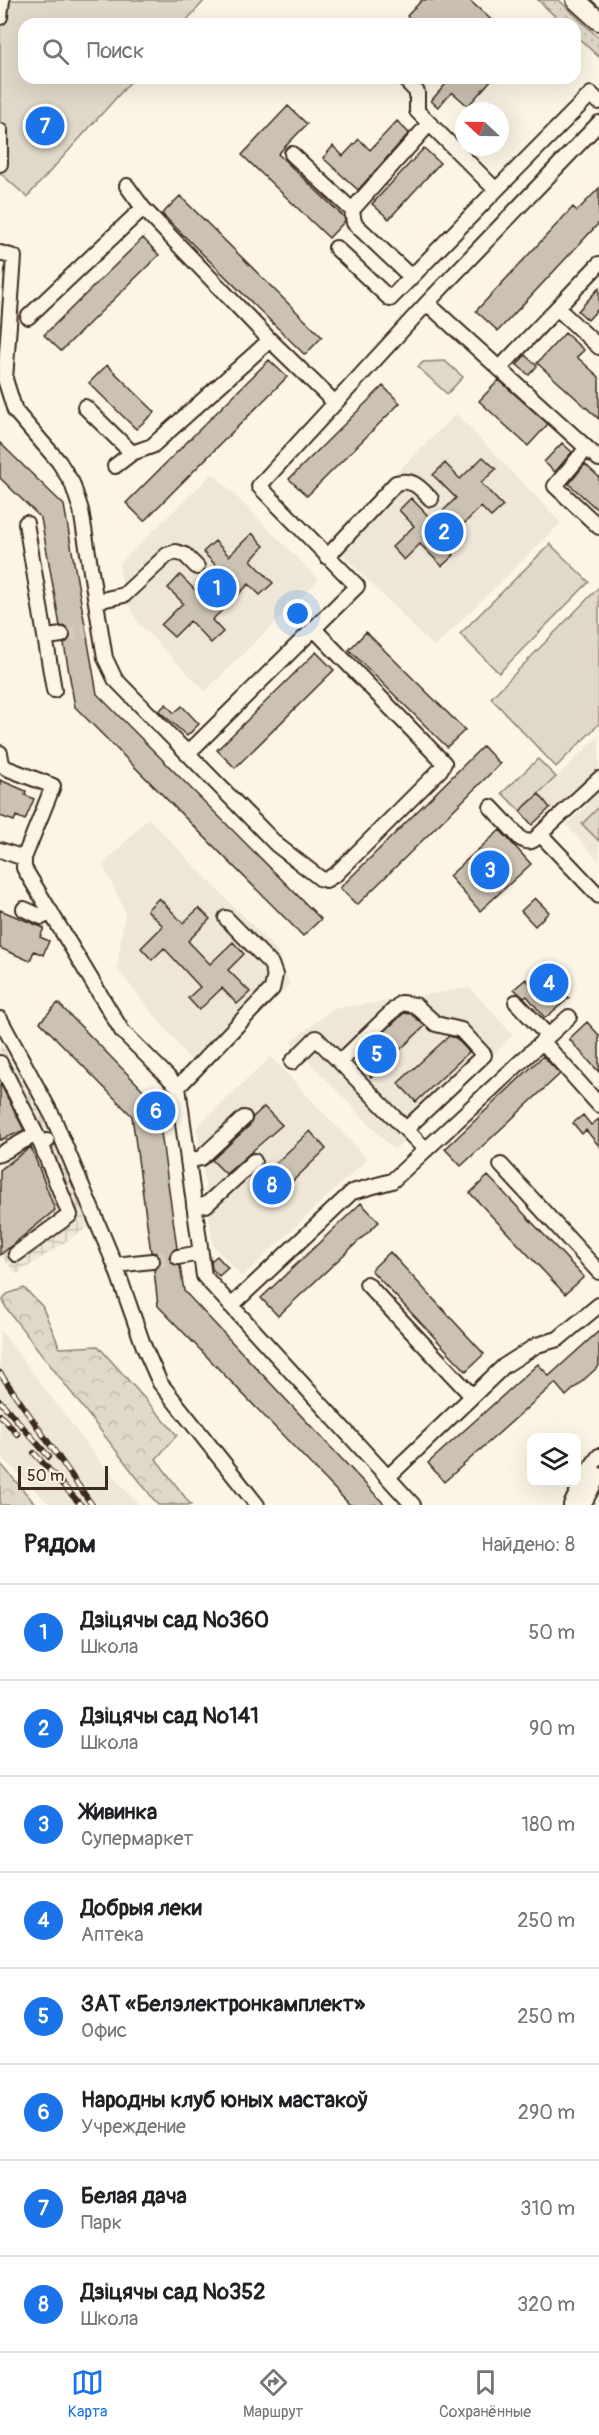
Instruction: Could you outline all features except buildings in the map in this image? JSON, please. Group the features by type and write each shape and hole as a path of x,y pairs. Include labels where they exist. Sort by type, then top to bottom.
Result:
{"main road":[{"path":"576,0 599,21"}],"street":[{"path":"0,17 2,0"},
{"path":"410,84 417,92 417,111 496,190"},
{"path":"336,248 390,299 591,94 599,102"},
{"path":"187,754 357,586 259,486 427,303 599,123"},
{"path":"352,210 429,124"},
{"path":"0,131 0,164"},
{"path":"588,135 599,144"},
{"path":"292,154 352,210 354,223 411,277"},
{"path":"127,186 143,208 270,340 336,403"},
{"path":"28,317 143,208"},
{"path":"0,253 14,257 5,379 15,411 58,462 72,483 81,510 105,658 115,680 277,844 321,879 327,880 336,874 440,770 444,763 315,630"},
{"path":"500,368 599,264"},
{"path":"427,303 599,459"},
{"path":"557,308 597,347"},
{"path":"115,466 132,453 159,441 270,340"},
{"path":"85,407 132,453"},
{"path":"587,448 555,486 599,527"},
{"path":"327,557 396,483 405,480 414,482 431,498"},
{"path":"26,523 54,690"},
{"path":"97,601 124,595 167,555 176,552 185,555 196,567"},
{"path":"86,631 100,628"},
{"path":"47,638 62,635"},
{"path":"0,753 2,764 6,768 53,786 24,858 24,868 122,1031 178,1087 204,1276 413,1505"},
{"path":"491,807 521,839 527,842 534,841 599,779"},
{"path":"540,834 599,896"},
{"path":"0,849 24,858"},
{"path":"24,909 42,917 51,912"},
{"path":"178,1087 272,989 275,975 271,964 226,918"},
{"path":"516,1002 599,1105"},
{"path":"340,1062 401,1003 415,1005 436,1024 461,1030 484,1055 406,1129"},
{"path":"231,1306 352,1192 392,1181 569,1017"},
{"path":"0,1019 60,1135 115,1265 144,1347 160,1383 257,1505"},
{"path":"292,1062 316,1038 425,1149"},
{"path":"0,1063 39,1139 70,1215 16,1254"},
{"path":"188,1161 201,1158 244,1118"},
{"path":"0,1154 39,1139 60,1135"},
{"path":"194,1206 206,1205 254,1161"},
{"path":"501,1165 599,1272"},
{"path":"178,1257 200,1253"},
{"path":"115,1265 152,1261"},
{"path":"366,1284 472,1396"},
{"path":"388,1477 504,1366 537,1345 558,1339 599,1305"},
{"path":"581,1475 599,1456"},
{"path":"571,1505 586,1474 599,1456"},
{"path":"584,1505 599,1475"},
{"path":"562,1505 572,1487"},
{"path":"584,1505 599,1490"}],"shaded area":[{"path":"456,414 561,523 434,647 328,540"},
{"path":"213,473 319,580 205,691 138,623 124,595 119,564"},
{"path":"599,736 599,861 566,825 586,806 573,792 553,810 539,794"},
{"path":"148,818 277,951 290,984 201,1073 117,969 125,911 103,865"},
{"path":"470,988 513,1035 394,1150 290,1042 333,1009"},
{"path":"0,1042 54,1138 91,1225 17,1274 0,1255"},
{"path":"271,1057 367,1159 242,1277 213,1245 197,1127"},
{"path":"0,1330 102,1464 139,1505 50,1505 0,1455"}],"green space":[{"path":"0,0 205,0 188,18 18,18 18,84 129,84 27,197 0,173"},
{"path":"538,0 559,0 578,18 557,18"},
{"path":"581,21 599,38 599,57 581,40"},
{"path":"445,361 463,377 447,394 418,367 423,362"},
{"path":"550,544 589,582 499,673 460,634"},
{"path":"599,587 599,724 556,767 491,698"},
{"path":"538,759 556,777 520,811 502,793"},
{"path":"599,807 599,841 582,824"},
{"path":"24,1288 42,1306 60,1348 98,1346 177,1435 156,1459 191,1505 158,1505 6,1308 3,1300 7,1294"},
{"path":"0,1463 36,1505 0,1505"}],"tunnel":[{"path":"62,635 86,631"},
{"path":"152,1261 178,1257"}],"railway":[{"path":"0,1373 92,1505"},
{"path":"0,1401 49,1457"},
{"path":"0,1415 18,1435"},
{"path":"34,1453 81,1505"}],"place":[{"name":"Белая дача","path":"45,126"},
{"name":"Дзіцячы сад №141","path":"444,532"},
{"name":"Дзіцячы сад №360","path":"217,588"},
{"name":"Живинка","path":"490,870"},
{"name":"Добрыя леки","path":"549,983"},
{"name":"ЗАТ «Белэлектронкамплект»","path":"377,1054"},
{"name":"Народны клуб юных мастакоў","path":"156,1111"},
{"name":"Дзіцячы сад №352","path":"272,1185"}]}
